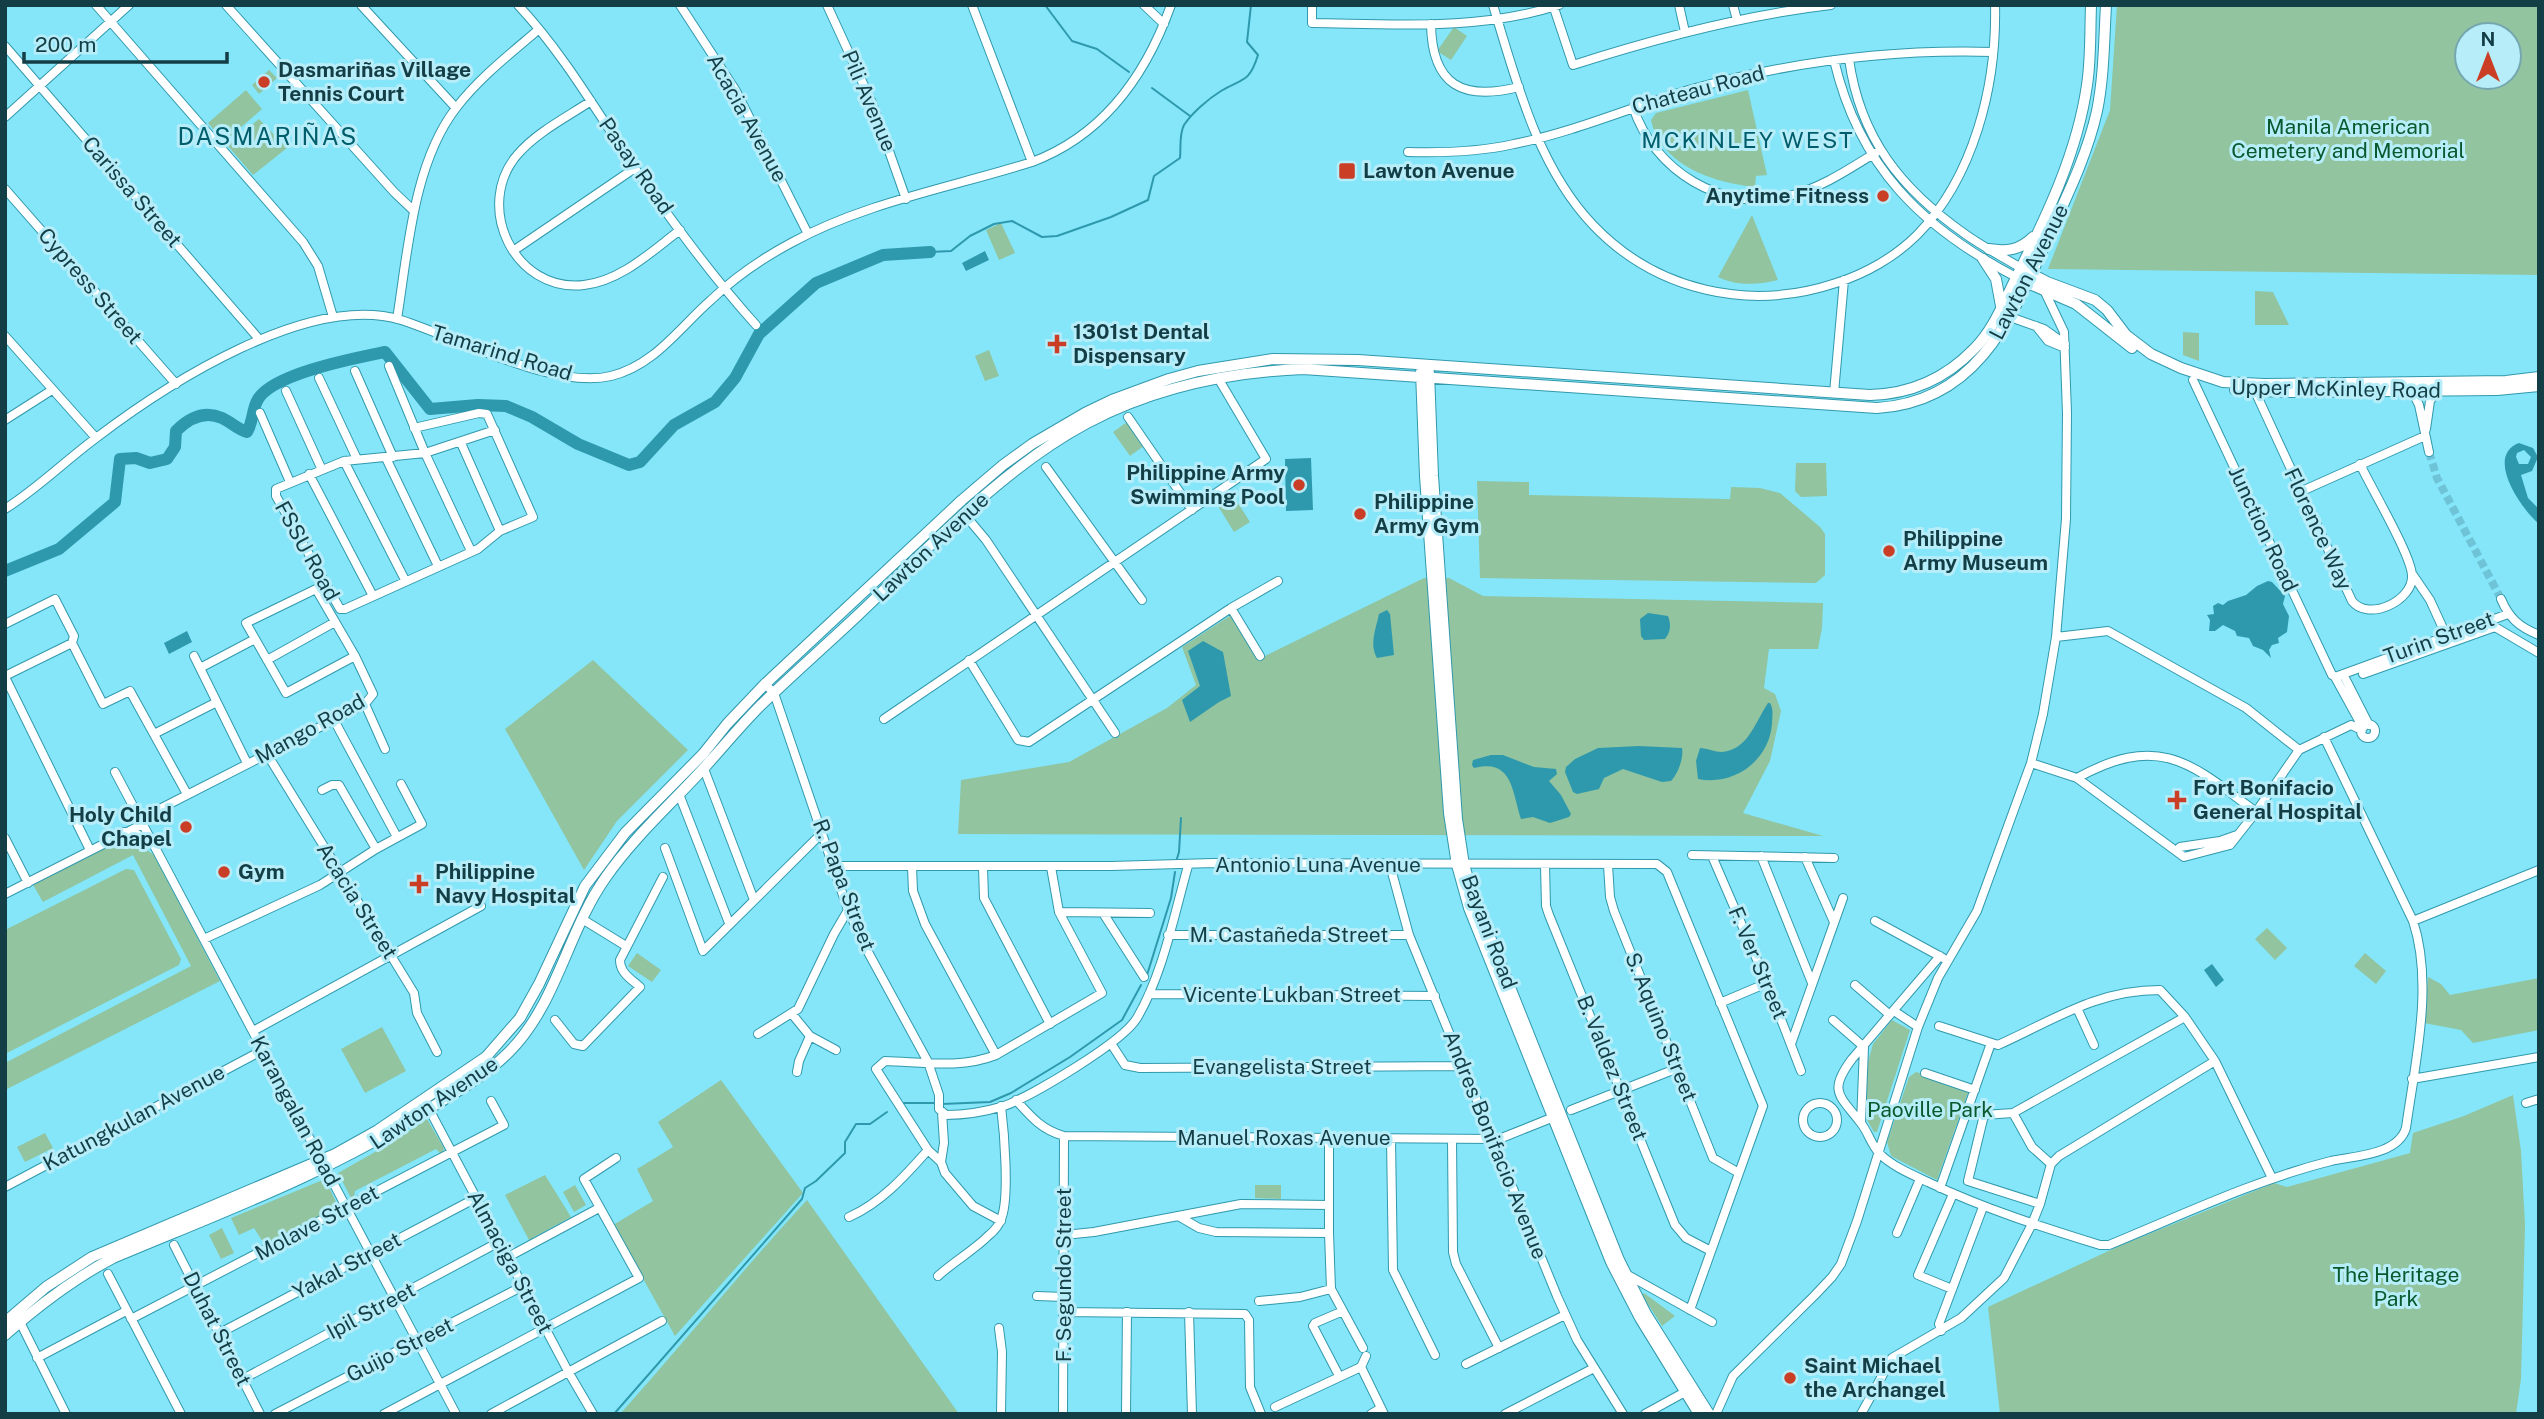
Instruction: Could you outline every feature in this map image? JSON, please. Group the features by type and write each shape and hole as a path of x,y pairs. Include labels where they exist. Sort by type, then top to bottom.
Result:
{"main road":[{"name":"Lawton Avenue","path":"5,1335 65,1286 113,1258 323,1164 486,1057 528,1005 579,898 597,867 625,834 703,754 727,724 765,684 1003,465 1032,444 1085,413 1169,379 1219,367 1299,358 1870,395 1896,394 1931,382 1974,350 1991,327 2042,225 2068,163 2083,109 2091,5"},
{"name":"Lawton Avenue","path":"5,1322 46,1287 92,1257 383,1139 484,1072 519,1041 551,989 593,896 618,861 734,733 1011,473 1087,423 1137,401 1218,378 1303,369 1885,408 1910,403 1950,386 1988,351 2010,317 2068,197 2089,139 2101,85 2106,5"},
{"path":"1989,249 2007,251 2018,248 2030,240 2042,225"},
{"path":"1983,259 1996,279 2001,309"},
{"name":"Upper McKinley Road","path":"2019,273 2044,290 2076,304 2149,360 2193,380 2223,388 2408,386 2506,382 2539,377"},
{"name":"Upper McKinley Road","path":"2029,279 2095,300 2133,341 2163,360 2216,380 2253,387"},
{"name":"Bayani Road","path":"1425,365 1449,813 1461,865 1562,1114 1621,1275 1699,1414"},
{"path":"1403,375 1426,402 1437,387 1451,378"},
{"name":"Upper McKinley Road","path":"2408,386 2438,390 2522,390 2539,386"},
{"name":"Bayani Road","path":"1621,1275 1709,1414"}],"street":[{"path":"96,5 303,242 318,267 333,317"},
{"path":"5,117 129,5"},
{"path":"226,5 414,211"},
{"path":"361,5 456,108"},
{"name":"Pasay Road","path":"517,5 591,101 635,168 723,289 756,325"},
{"name":"Acacia Avenue","path":"680,5 736,90 808,234"},
{"name":"Pili Avenue","path":"827,5 872,103 906,199"},
{"path":"972,5 1032,162"},
{"path":"1144,5 1164,24"},
{"name":"Tamarind Road","path":"5,509 52,476 96,438 176,384 259,340 310,321 333,317 397,319 563,377 608,376 636,367 666,346 723,289 808,234 852,216 1032,162 1068,145 1109,112 1135,80 1171,5"},
{"path":"1312,5 1312,23 1431,24 1497,20 1556,6 1573,65 1685,32 1737,20 1831,5"},
{"path":"1493,5 1519,87 1539,138 1555,172 1578,208 1608,239 1657,272 1701,289 1739,296 1793,294 1844,280 1888,258 1908,243 1928,221 1954,182 1973,140 1987,96 1993,52 1995,5"},
{"path":"1679,5 1685,32"},
{"path":"1733,5 1737,20"},
{"path":"1431,24 1433,51 1437,63 1454,83 1478,93 1519,87"},
{"path":"397,319 414,211 425,171 444,126 456,108 481,81 538,30"},
{"name":"Carissa Street","path":"5,46 259,340"},
{"name":"Chateau Road","path":"1408,152 1451,153 1489,149 1539,138 1633,107 1741,77 1834,60 1916,52 1993,52"},
{"path":"1849,59 1862,113 1876,153"},
{"path":"1834,60 1846,103 1876,153"},
{"path":"591,101 528,144 509,167 502,182 498,207 504,237 513,251 524,265 537,274 551,281 581,285 600,282 622,271 680,230"},
{"path":"1633,107 1644,135 1677,172 1701,187 1739,198 1790,196 1820,184 1876,153"},
{"name":"Upper McKinley Road","path":"1876,153 1936,211 2019,273"},
{"name":"Upper McKinley Road","path":"1876,153 1894,185 1928,221 1983,259 2019,273"},
{"path":"513,251 635,168"},
{"name":"Cypress Street","path":"5,188 176,384"},
{"path":"1834,393 1844,280"},
{"path":"2031,763 2077,778 2184,857 2230,845 2300,750 2324,737 2413,921 2423,959 2418,1039 2403,1137 2391,1146 2366,1154 2272,1178 2109,1245 2100,1245 1983,1207 1889,1162 1878,1152 1837,1090 1845,1069 1892,1013 1944,958 1977,911 2031,763 2043,714 2056,637 2066,519 2065,346 2062,325 2044,290"},
{"path":"2010,317 2053,334 2065,346"},
{"path":"5,336 96,438"},
{"path":"389,366 425,453 471,551"},
{"path":"355,371 389,458 438,566"},
{"path":"319,378 357,459"},
{"path":"884,719 1266,459 1218,378"},
{"name":"Junction Road","path":"2193,380 2332,675 2339,675 2365,727 2351,725 2324,737"},
{"path":"2408,386 2419,405 2429,452"},
{"name":"Florence Way","path":"2253,387 2356,606 2368,611 2400,598 2407,593 2413,575"},
{"path":"5,420 52,390"},
{"path":"2425,436 2430,401 2438,390"},
{"path":"286,391 322,470"},
{"path":"260,413 290,482 344,461 425,453 495,430"},
{"path":"309,474 373,596 471,551 500,531 533,517 487,414 414,428"},
{"path":"1128,417 1192,510"},
{"path":"2302,491 2425,436"},
{"path":"461,443 500,531"},
{"path":"344,461 405,580"},
{"path":"2360,464 2413,575 2430,600 2446,635"},
{"path":"1046,467 1142,600"},
{"name":"FSSU Road","path":"290,482 275,491 276,496 338,608 342,610 373,596"},
{"path":"965,515 986,540 1115,733"},
{"path":"969,660 1018,740 1029,742 1231,608 1278,581"},
{"name":"Mango Road","path":"5,894 124,832 187,794 365,704 373,694 355,656 316,589 246,623 255,639"},
{"path":"5,624 55,599 74,636 72,643 103,704 130,691 187,794"},
{"path":"2501,599 2508,614"},
{"path":"1231,608 1260,656"},
{"name":"Turin Street","path":"2339,675 2508,614 2517,624 2539,635"},
{"path":"267,660 335,622"},
{"path":"2363,674 2494,627 2539,653"},
{"path":"2056,637 2108,631 2246,708 2300,750"},
{"path":"200,668 255,639 286,694 355,656"},
{"path":"72,643 5,677 90,850"},
{"path":"194,656 247,763"},
{"path":"765,684 774,693"},
{"name":"R. Papa Street","path":"774,693 848,909 868,952 928,1062 939,1095 944,1143 942,1162"},
{"path":"155,734 215,703"},
{"path":"365,704 385,749"},
{"path":"334,720 397,837"},
{"name":"Acacia Street","path":"267,754 414,992 417,1013 437,1052"},
{"path":"2077,778 2095,768 2112,763 2148,755 2165,756 2199,771 2256,812"},
{"path":"704,769 754,900"},
{"name":"Karangalan Road","path":"115,772 456,1414"},
{"path":"204,939 320,885 376,849 422,824 401,784"},
{"path":"322,790 331,785 339,786 376,849"},
{"path":"679,794 729,923"},
{"path":"124,832 152,841"},
{"path":"665,848 703,951 823,832"},
{"path":"5,838 28,883"},
{"path":"1692,855 1834,858"},
{"name":"F. Ver Street","path":"1712,856 1767,983 1801,1071"},
{"path":"1761,856 1812,984"},
{"path":"1805,857 1834,922"},
{"name":"Antonio Luna Avenue","path":"833,866 1657,864 1667,872 1763,1106 1690,1310"},
{"name":"Andres Bonifacio Avenue","path":"1390,865 1409,935 1565,1315 1623,1414"},
{"name":"S. Aquino Street","path":"1608,865 1610,897 1614,911 1713,1158 1739,1173"},
{"path":"940,1111 946,1115 966,1115 1001,1107 1112,1045 1136,1021 1149,994 1188,866"},
{"name":"B. Valdez Street","path":"1545,866 1546,906 1549,915 1679,1232 1711,1251"},
{"path":"912,867 913,891 925,924 996,1055"},
{"path":"983,867 984,898 1050,1024"},
{"path":"1001,1220 972,1206 945,1173 942,1162 928,1150 876,1069 885,1061 979,1062 996,1055 1102,993 1059,912 1051,867"},
{"path":"2413,921 2539,870"},
{"path":"555,1020 574,1044 583,1046 640,987 625,974 620,965 626,946 663,877"},
{"path":"1791,1044 1843,898"},
{"path":"253,1031 481,906"},
{"path":"758,1034 797,1009 848,909"},
{"path":"1059,912 1150,913"},
{"path":"1103,913 1144,977"},
{"path":"582,919 626,946"},
{"path":"1875,921 1944,958"},
{"name":"M. Castañeda Street","path":"1168,935 1409,935"},
{"path":"1716,1414 1733,1376 1815,1295 1838,1268 1857,1221 1918,1027 1944,958"},
{"path":"1720,1003 1767,983"},
{"path":"1855,985 1892,1013 1918,1027"},
{"path":"1939,1026 1998,1045 2077,1008 2118,993 2160,990 2185,1017 2215,1061 2272,1178"},
{"name":"Vicente Lukban Street","path":"1149,994 1435,996"},
{"path":"2077,1008 2094,1045"},
{"path":"792,1014 810,1036 836,1050"},
{"path":"2040,1204 1968,1181 1984,1115 2013,1113 2185,1017"},
{"path":"1833,1020 1864,1047"},
{"path":"797,1072 799,1060 810,1036"},
{"path":"1940,1188 1991,1043"},
{"name":"Evangelista Street","path":"1112,1045 1125,1065 1140,1068 1463,1066"},
{"path":"1861,1123 1864,1047"},
{"name":"Katungkulan Avenue","path":"5,1187 263,1050"},
{"path":"2413,1079 2539,1057"},
{"path":"1861,1414 1892,1358 1941,1331 1979,1303 2004,1278 2032,1224 2051,1164 2059,1156 2215,1061"},
{"name":"Manuel Roxas Avenue","path":"1016,1100 1037,1124 1051,1133 1064,1136 1499,1139 1678,1068"},
{"path":"1925,1073 1975,1090"},
{"path":"2526,1103 2539,1099"},
{"name":"Molave Street","path":"37,1358 195,1287 503,1125 491,1101"},
{"path":"1837,1124 1833,1108 1822,1103 1810,1106 1803,1116 1804,1128 1814,1136 1822,1137 1830,1134 1837,1124 1854,1115"},
{"path":"938,1276 989,1236 1001,1220 1004,1209 1005,1134 1001,1107"},
{"name":"Almaciga Street","path":"429,1110 569,1373 594,1413"},
{"path":"2013,1113 2032,1146 2051,1164"},
{"name":"F. Segundo Street","path":"1063,1414 1064,1136"},
{"path":"1329,1139 1331,1289 1364,1352 1362,1367 1383,1411 1371,1414"},
{"path":"1391,1139 1393,1270 1435,1355"},
{"path":"1452,1139 1453,1252 1456,1264 1499,1348"},
{"path":"849,1217 866,1209 893,1187 928,1150"},
{"path":"384,1414 639,1278 584,1179 616,1158"},
{"path":"1897,1233 1920,1179"},
{"path":"1952,1194 1918,1275 1952,1289"},
{"name":"Yakal Street","path":"218,1334 476,1198"},
{"path":"1064,1235 1180,1217 1241,1204 1329,1205"},
{"path":"1941,1331 1939,1324 1983,1207"},
{"path":"508,1257 599,1208"},
{"path":"1180,1217 1199,1228 1216,1232 1329,1233"},
{"name":"Ipil Street","path":"243,1379 499,1242"},
{"name":"Duhat Street","path":"174,1245 260,1414"},
{"path":"108,1274 181,1414"},
{"path":"1621,1275 1712,1322"},
{"name":"Guijo Street","path":"275,1414 523,1286"},
{"path":"1259,1301 1300,1297 1331,1289"},
{"path":"1037,1296 1064,1297"},
{"path":"1337,1372 1313,1326 1343,1311"},
{"path":"1064,1312 1245,1314 1249,1320 1250,1387 1261,1414"},
{"path":"1126,1414 1127,1312"},
{"path":"1189,1312 1192,1414"},
{"path":"1466,1364 1565,1315"},
{"path":"491,1414 662,1321"},
{"path":"20,1322 66,1414"},
{"path":"999,1328 1002,1352 1001,1414"},
{"path":"1275,1407 1362,1367"},
{"path":"1505,1414 1594,1368"},
{"path":"1645,1414 1685,1392"}],"green space":[{"name":"Manila American Cemetery and Memorial","path":"2117,5 2539,5 2539,275 2048,269 2110,110"},
{"path":"1454,27 1467,36 1451,60 1437,51"},
{"name":"Dasmariñas Village Tennis Court","path":"269,70 277,78 259,94 252,85"},
{"path":"246,90 262,109 224,142 208,123"},
{"path":"1748,90 1767,175 1756,176 1755,187 1723,181 1692,169 1666,149 1657,136 1651,120 1656,113"},
{"path":"259,119 287,148 253,175 227,145"},
{"path":"1752,215 1778,280 1748,284 1718,277"},
{"path":"1001,223 1015,253 999,260 986,230"},
{"path":"2255,291 2273,292 2289,325 2255,325"},
{"path":"2183,332 2199,333 2199,361 2183,355"},
{"path":"989,350 999,376 985,381 975,356"},
{"path":"1127,422 1144,446 1130,456 1113,432"},
{"path":"1796,463 1826,463 1827,496 1801,497 1795,491"},
{"path":"1477,481 1529,482 1529,495 1730,499 1731,487 1760,488 1780,493 1825,534 1825,575 1816,583 1480,578"},
{"path":"1231,492 1250,522 1234,532 1215,501"},
{"path":"1424,578 1449,578 1483,596 1823,603 1818,649 1769,649 1764,688 1775,694 1781,711 1770,761 1743,813 1823,836 958,834 961,780 1069,762 1167,708 1196,685 1182,647 1231,615 1259,659"},
{"path":"593,660 688,750 617,821 584,870 505,729"},
{"path":"127,841 139,844 154,855 220,981 5,1090 5,1063 191,966 133,855 43,902 33,885 93,852"},
{"path":"126,869 134,870 181,959 179,965 5,1054 5,930"},
{"path":"2267,928 2287,948 2275,960 2255,939"},
{"path":"637,953 661,970 652,982 628,966"},
{"path":"2365,953 2386,971 2376,984 2354,966"},
{"path":"2428,977 2441,984 2450,995 2539,978 2539,1030 2473,1043 2461,1030 2424,1023"},
{"path":"1892,1020 1910,1030 1877,1132 1874,1132 1866,1118 1866,1069 1873,1044"},
{"path":"382,1027 406,1071 365,1093 341,1049"},
{"name":"Paoville Park","path":"1916,1072 1969,1090 1937,1180 1891,1156 1887,1142 1909,1077"},
{"path":"721,1080 803,1193 675,1336 613,1225 653,1201 637,1169 673,1147 658,1122"},
{"name":"The Heritage Park","path":"2513,1095 2521,1151 2525,1225 2521,1379 2516,1414 2000,1414 1988,1307 2117,1247 2274,1183 2287,1187 2410,1153 2413,1133 2464,1116"},
{"path":"427,1119 444,1148 443,1152 441,1154 436,1149 355,1191 354,1197 351,1198 338,1173"},
{"path":"45,1133 53,1148 25,1162 17,1147"},
{"path":"545,1175 571,1217 529,1240 505,1195"},
{"path":"325,1179 337,1208 265,1245 254,1228 239,1235 231,1218"},
{"path":"575,1185 586,1205 574,1212 563,1192"},
{"path":"1255,1185 1281,1185 1281,1199 1255,1198"},
{"path":"807,1200 959,1414 620,1414 760,1253"},
{"path":"222,1228 234,1253 221,1259 209,1235"},
{"path":"1644,1293 1675,1316 1662,1326 1642,1295"}],"water":[{"path":"985,251 989,260 966,271 962,263"},
{"path":"2519,443 2533,448 2538,457 2532,471 2521,475 2528,498 2539,509 2539,524 2509,483 2505,459 2509,450","holes":["2524,450 2531,457 2528,464 2519,464 2516,457 2517,453"]},
{"name":"Philippine Army Swimming Pool","path":"1311,458 1313,510 1286,511 1285,459"},
{"path":"2268,581 2285,596 2283,604 2289,616 2287,632 2278,638 2279,643 2272,645 2269,650 2271,658 2263,650 2253,646 2249,638 2237,636 2235,631 2223,625 2215,631 2209,631 2210,620 2207,615 2214,614 2213,606 2218,603 2223,605 2246,595"},
{"path":"1387,610 1390,614 1394,655 1377,658 1373,642 1375,631 1379,614"},
{"path":"1648,613 1668,616 1670,628 1665,639 1644,640 1641,636 1640,619"},
{"path":"187,631 192,642 169,654 164,643"},
{"path":"1203,641 1223,652 1231,696 1190,722 1182,700 1200,686 1188,651"},
{"path":"1768,703 1771,706 1772,724 1764,749 1757,760 1724,779 1698,779 1696,761 1700,748 1722,752 1738,746 1750,734"},
{"path":"1598,748 1682,748 1680,765 1671,781 1662,782 1623,769 1604,778 1599,789 1577,794 1573,792 1565,772 1566,767 1575,759"},
{"path":"1503,755 1534,767 1556,769 1557,774 1549,781 1561,795 1571,814 1569,817 1550,823 1533,817 1521,819 1512,788 1504,773 1497,768 1474,768 1472,765 1473,760"},
{"path":"2212,964 2224,980 2216,987 2204,970"}],"waterway":[{"path":"1045,5 1072,41 1097,49 1129,72"},
{"path":"930,252 951,251 970,236 994,224 1012,221 1042,237 1057,236 1111,217 1148,200 1154,176 1180,158 1181,133 1187,120 1211,98 1244,79 1251,71 1258,55 1247,42 1251,5"},
{"path":"1152,88 1190,116"},
{"path":"5,571 59,549 115,502 120,459 136,458 150,463 167,459 175,447 176,431 203,415 222,418 247,432 257,401 265,391 278,383 315,369 385,352 430,409 478,405 506,406 532,417 578,444 629,465 640,462 674,425 715,402 735,378 759,334 816,283 883,255 930,252"},
{"path":"1176,862 1181,818"},
{"path":"1147,975 1171,898 1175,872"},
{"path":"942,1104 990,1102 1011,1093 1070,1057 1122,1020 1141,985"},
{"path":"904,1103 936,1103"},
{"path":"614,1414 802,1199 805,1188 845,1153 845,1142 856,1124 870,1124 887,1112"}],"tunnel":[{"path":"2429,452 2437,478 2501,599"}],"place":[{"name":"Dasmariñas Village Tennis Court","path":"264,82"},
{"name":"Lawton Avenue","path":"1347,171"},
{"name":"Anytime Fitness","path":"1883,196"},
{"name":"1301st Dental Dispensary","path":"1057,344"},
{"name":"Philippine Army Swimming Pool","path":"1299,485"},
{"name":"Philippine Army Gym","path":"1360,514"},
{"name":"Philippine Army Museum","path":"1889,551"},
{"name":"Fort Bonifacio General Hospital","path":"2177,800"},
{"name":"Holy Child Chapel","path":"186,827"},
{"name":"Gym","path":"224,872"},
{"name":"Philippine Navy Hospital","path":"419,884"},
{"name":"Saint Michael the Archangel","path":"1790,1378"}],"district":[{"name":"DASMARIÑAS","path":"268,137"},
{"name":"MCKINLEY WEST","path":"1748,140"}]}
